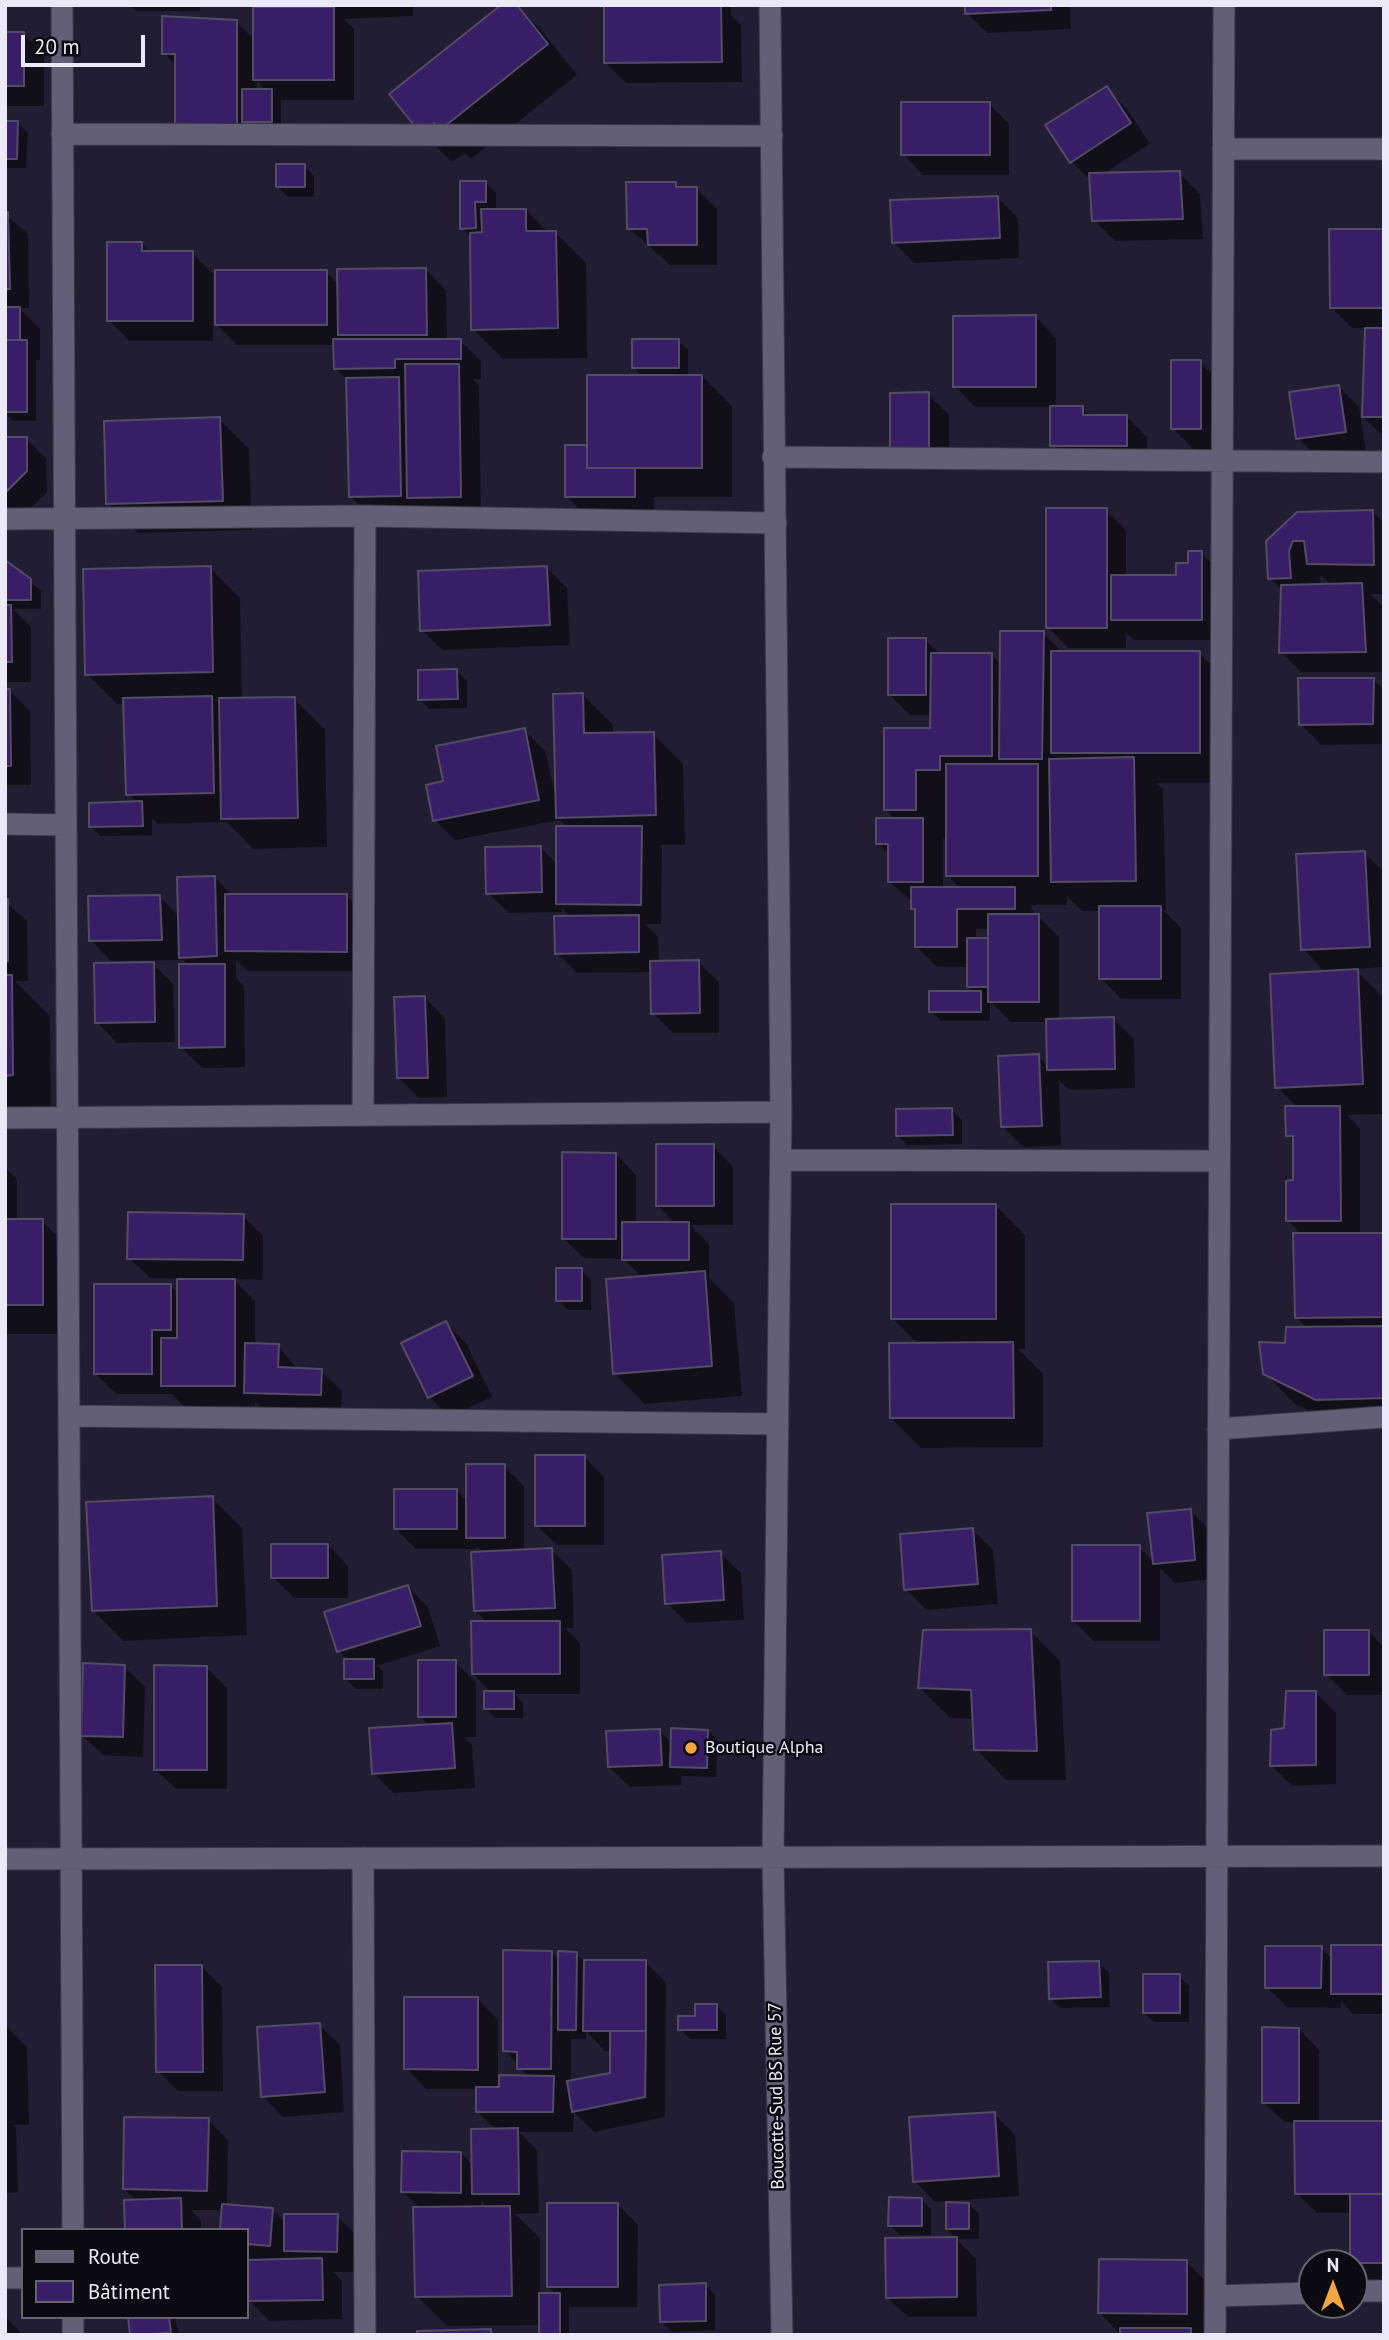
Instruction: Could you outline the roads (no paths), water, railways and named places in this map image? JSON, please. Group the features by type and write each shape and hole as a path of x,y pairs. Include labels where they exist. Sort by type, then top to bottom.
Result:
{"street":[{"path":"62,5 73,2228"},
{"name":"Boucotte-Sud BS Rue 57","path":"770,5 781,1112 773,1858 782,2335"},
{"path":"1215,2335 1224,5"},
{"path":"62,134 772,136"},
{"path":"1223,149 1384,149"},
{"path":"773,457 1384,462"},
{"path":"363,1113 365,516"},
{"path":"5,519 365,516 776,523"},
{"path":"5,824 66,825"},
{"path":"5,1118 363,1113 781,1112"},
{"path":"781,1160 1219,1161"},
{"path":"69,1416 778,1424"},
{"path":"1218,1429 1384,1417"},
{"path":"5,1859 1384,1856"},
{"path":"363,1858 365,2335"},
{"path":"1215,2295 1298,2293"}],"place":[{"name":"Boutique Alpha","path":"691,1748"}]}
